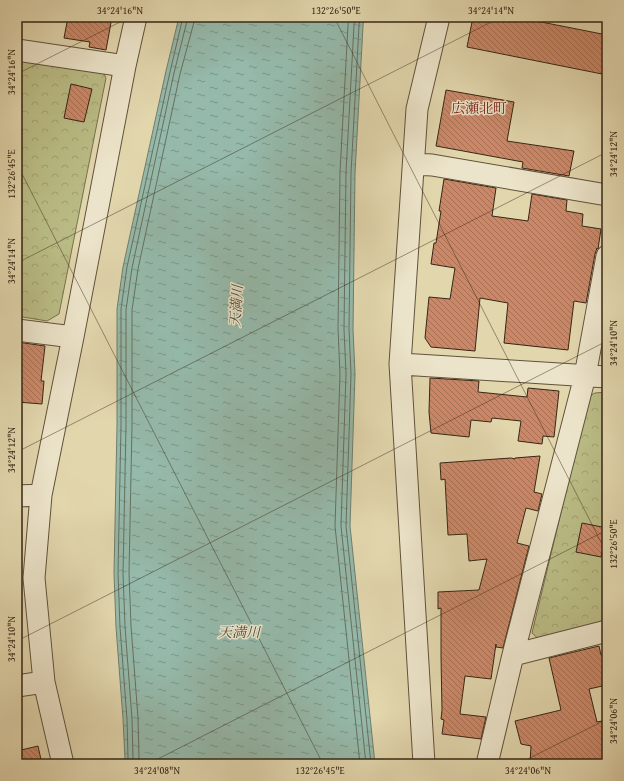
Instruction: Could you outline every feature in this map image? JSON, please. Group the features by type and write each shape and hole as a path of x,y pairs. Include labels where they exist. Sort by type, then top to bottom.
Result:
{"street":[{"path":"63,764 44,682 34,578 41,495 125,66 136,17"},
{"path":"424,764 400,364 417,109 439,17"},
{"path":"17,50 125,66"},
{"path":"414,164 432,165 607,195"},
{"path":"487,764 513,655 585,376 607,256"},
{"path":"17,330 73,337"},
{"path":"400,364 607,377"},
{"path":"17,496 41,495"},
{"path":"513,655 607,631"},
{"path":"17,686 44,682"}],"green space":[{"path":"17,56 101,68 106,78 59,314 47,321 17,316"},
{"path":"607,392 607,625 542,642 532,633 589,396 595,393"}],"water":[{"name":"天満川","path":"179,17 364,17 355,173 353,329 355,374 350,526 375,764 98,764 98,762 125,759 114,573 117,426 117,309 123,267"}],"building":[{"path":"68,17 112,17 106,50 89,47 90,42 64,38"},
{"path":"473,17 516,17 607,35 607,75 467,47"},
{"path":"71,84 92,89 84,122 64,118"},
{"path":"446,90 514,102 507,141 574,151 569,176 522,168 523,162 436,146"},
{"path":"444,179 496,188 492,216 528,221 532,194 567,200 566,211 583,214 582,226 601,229 586,303 574,301 568,350 504,343 508,303 480,298 475,351 431,347 425,338 429,297 450,299 455,268 431,264 441,211 439,211"},
{"path":"17,342 45,346 41,381 44,381 42,404 17,402"},
{"path":"430,378 479,381 478,392 527,397 528,388 559,391 554,437 543,436 542,444 518,441 521,421 492,418 491,422 471,420 469,437 431,433 429,412"},
{"path":"540,456 534,492 542,494 538,511 526,508 517,543 529,546 503,648 496,647 496,644 491,679 465,676 460,714 486,717 481,739 442,734 444,720 441,719 441,608 438,609 438,592 479,590 487,559 469,561 467,534 448,535 445,479 441,480 440,463 511,458 515,459"},
{"path":"582,523 607,528 601,557 576,552"},
{"path":"599,646 601,655 607,653 607,685 589,689 597,722 607,720 607,764 530,764 531,746 521,744 515,721 561,710 549,658"},
{"path":"38,746 42,764 17,764 17,751"}],"district":[{"name":"広瀬北町","path":"479,108"}]}
